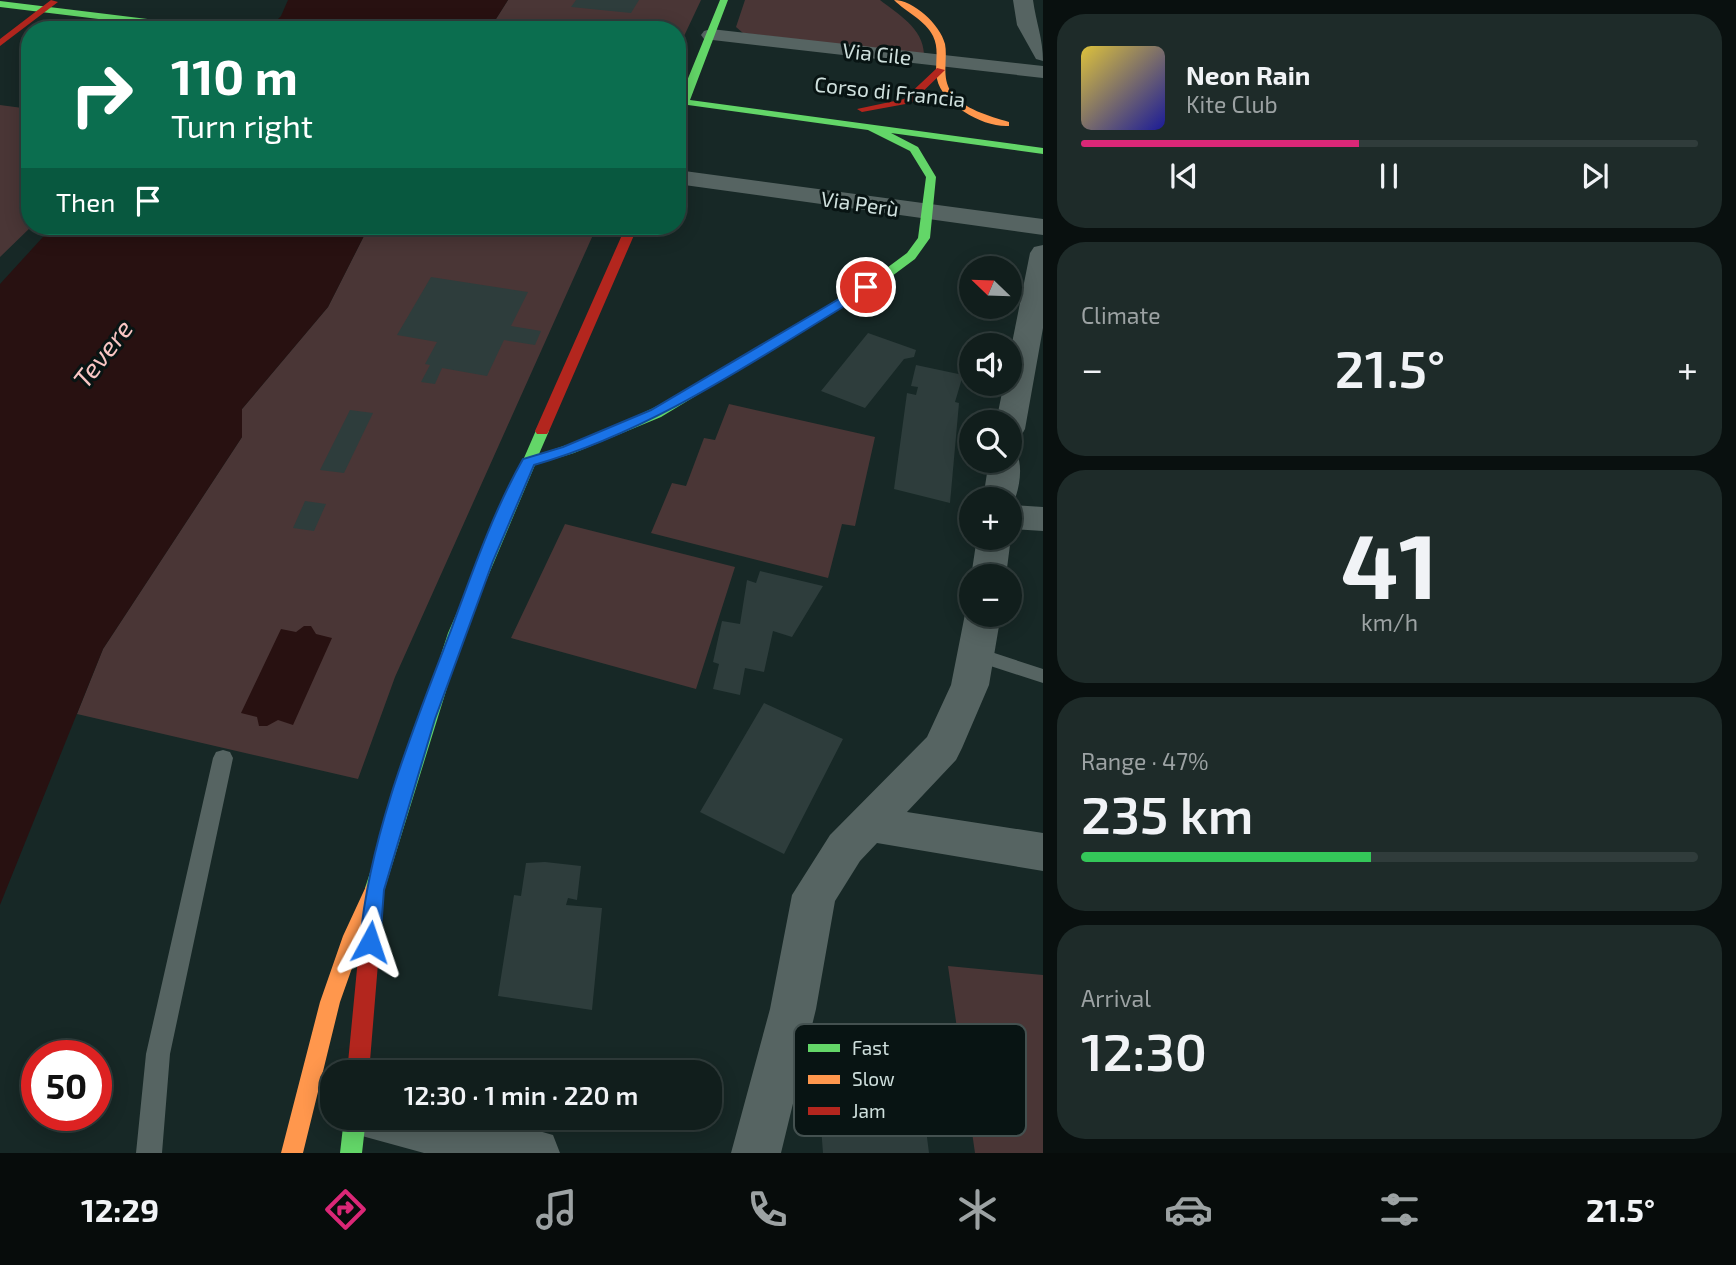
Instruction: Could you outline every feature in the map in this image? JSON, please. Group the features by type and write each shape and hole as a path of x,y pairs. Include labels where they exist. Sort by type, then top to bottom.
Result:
{"main road":[{"path":"29,21 57,0"},
{"path":"686,98 724,0"},
{"path":"862,109 899,104 917,98 940,70 942,53 935,33 898,0"},
{"path":"0,4 140,21"},
{"path":"0,17 33,21"},
{"path":"0,43 21,27"},
{"name":"Corso di Francia","path":"940,70 943,88 954,103 1011,125 953,119"},
{"path":"686,89 736,101"},
{"path":"686,101 736,101"},
{"name":"Corso di Francia","path":"736,101 914,114"},
{"name":"Corso di Francia","path":"736,101 872,128 1043,151"},
{"path":"528,462 621,430 674,403 895,269 916,250 926,229 931,177 914,149 872,128"},
{"path":"960,155 1006,147"},
{"path":"931,177 944,163"},
{"path":"292,1153 330,1002 353,936 374,890 426,719 456,633 628,235"},
{"path":"359,1060 374,890"}],"street":[{"path":"1023,0 1035,26 1043,55"},
{"name":"Via Cile","path":"711,35 1043,72"},
{"name":"Via Perù","path":"686,178 1043,228"},
{"path":"1015,410 1035,335 1043,253"},
{"path":"1022,518 1043,519"},
{"path":"756,1153 776,1086 814,895 833,863 942,748 964,702 979,634"},
{"path":"869,824 1043,852"},
{"path":"359,1143 535,1153"}],"lane":[{"path":"979,634 1043,676"},
{"path":"149,1153 158,1054 173,975 223,758"}],"shaded area":[{"path":"508,0 701,0 686,32 686,21 495,21"},
{"path":"745,0 880,0 902,16 914,29 923,45 924,54 743,33 736,27"},
{"path":"0,105 21,108 23,235 0,257"},
{"path":"364,235 593,235 395,677 358,779 77,714 103,649 242,437 242,409 328,307"},
{"path":"729,404 875,437 855,526 842,524 828,578 651,533 672,483 686,486 704,438 715,440"},
{"path":"565,524 735,567 696,689 511,638"},
{"path":"948,966 1043,975 1043,1153 975,1153 973,1136 1026,1136 1026,1024 956,1024"}],"water":[{"path":"288,0 508,0 495,21 276,21"},
{"name":"Tevere","path":"45,235 364,235 328,307 242,409 242,437 103,649 0,905 0,284"},
{"path":"304,626 311,626 316,634 332,638 293,725 278,720 267,726 259,726 257,717 241,713 281,629 296,632"}],"building":[{"path":"576,0 639,0 631,13 571,7"},
{"path":"431,277 528,292 511,326 541,331 535,345 504,340 487,376 442,368 435,384 421,382 430,365 425,364 437,342 397,335"},
{"path":"868,333 916,350 914,357 904,359 865,408 821,391"},
{"path":"916,365 959,374 950,503 894,489 907,393 916,395 918,387 911,386"},
{"path":"350,410 373,413 344,473 320,470"},
{"path":"305,501 326,504 314,531 293,528"},
{"path":"760,571 823,586 792,637 773,631 764,672 745,668 740,695 713,689 719,664 713,662 722,621 740,624 747,580 756,583"},
{"path":"764,703 843,739 784,854 700,812"},
{"path":"526,863 581,866 577,900 568,898 566,905 602,908 592,1010 498,996 514,895 521,896"},
{"path":"822,1136 927,1136 929,1153 823,1153"}],"traffic: fast":[{"path":"686,97 724,0"},
{"path":"0,4 139,21"},
{"path":"686,102 1043,151"},
{"path":"528,462 569,450 656,414 884,276 911,256 924,238 931,177 914,149 872,128"},
{"path":"375,888 456,633 542,431"},
{"path":"351,1153 354,1130"}],"traffic: slow":[{"path":"898,0 935,31 940,41 940,69 946,92 962,107 1005,124"},
{"path":"292,1153 330,1002 353,936 375,888"}],"traffic: jam":[{"path":"29,21 54,2"},
{"path":"0,43 21,27"},
{"path":"862,109 907,101 940,70"},
{"path":"542,431 628,235"},
{"path":"359,1060 371,927"}],"route":[{"path":"370,942 374,890 426,719 456,633 528,462 569,450 656,414 866,287"}]}
